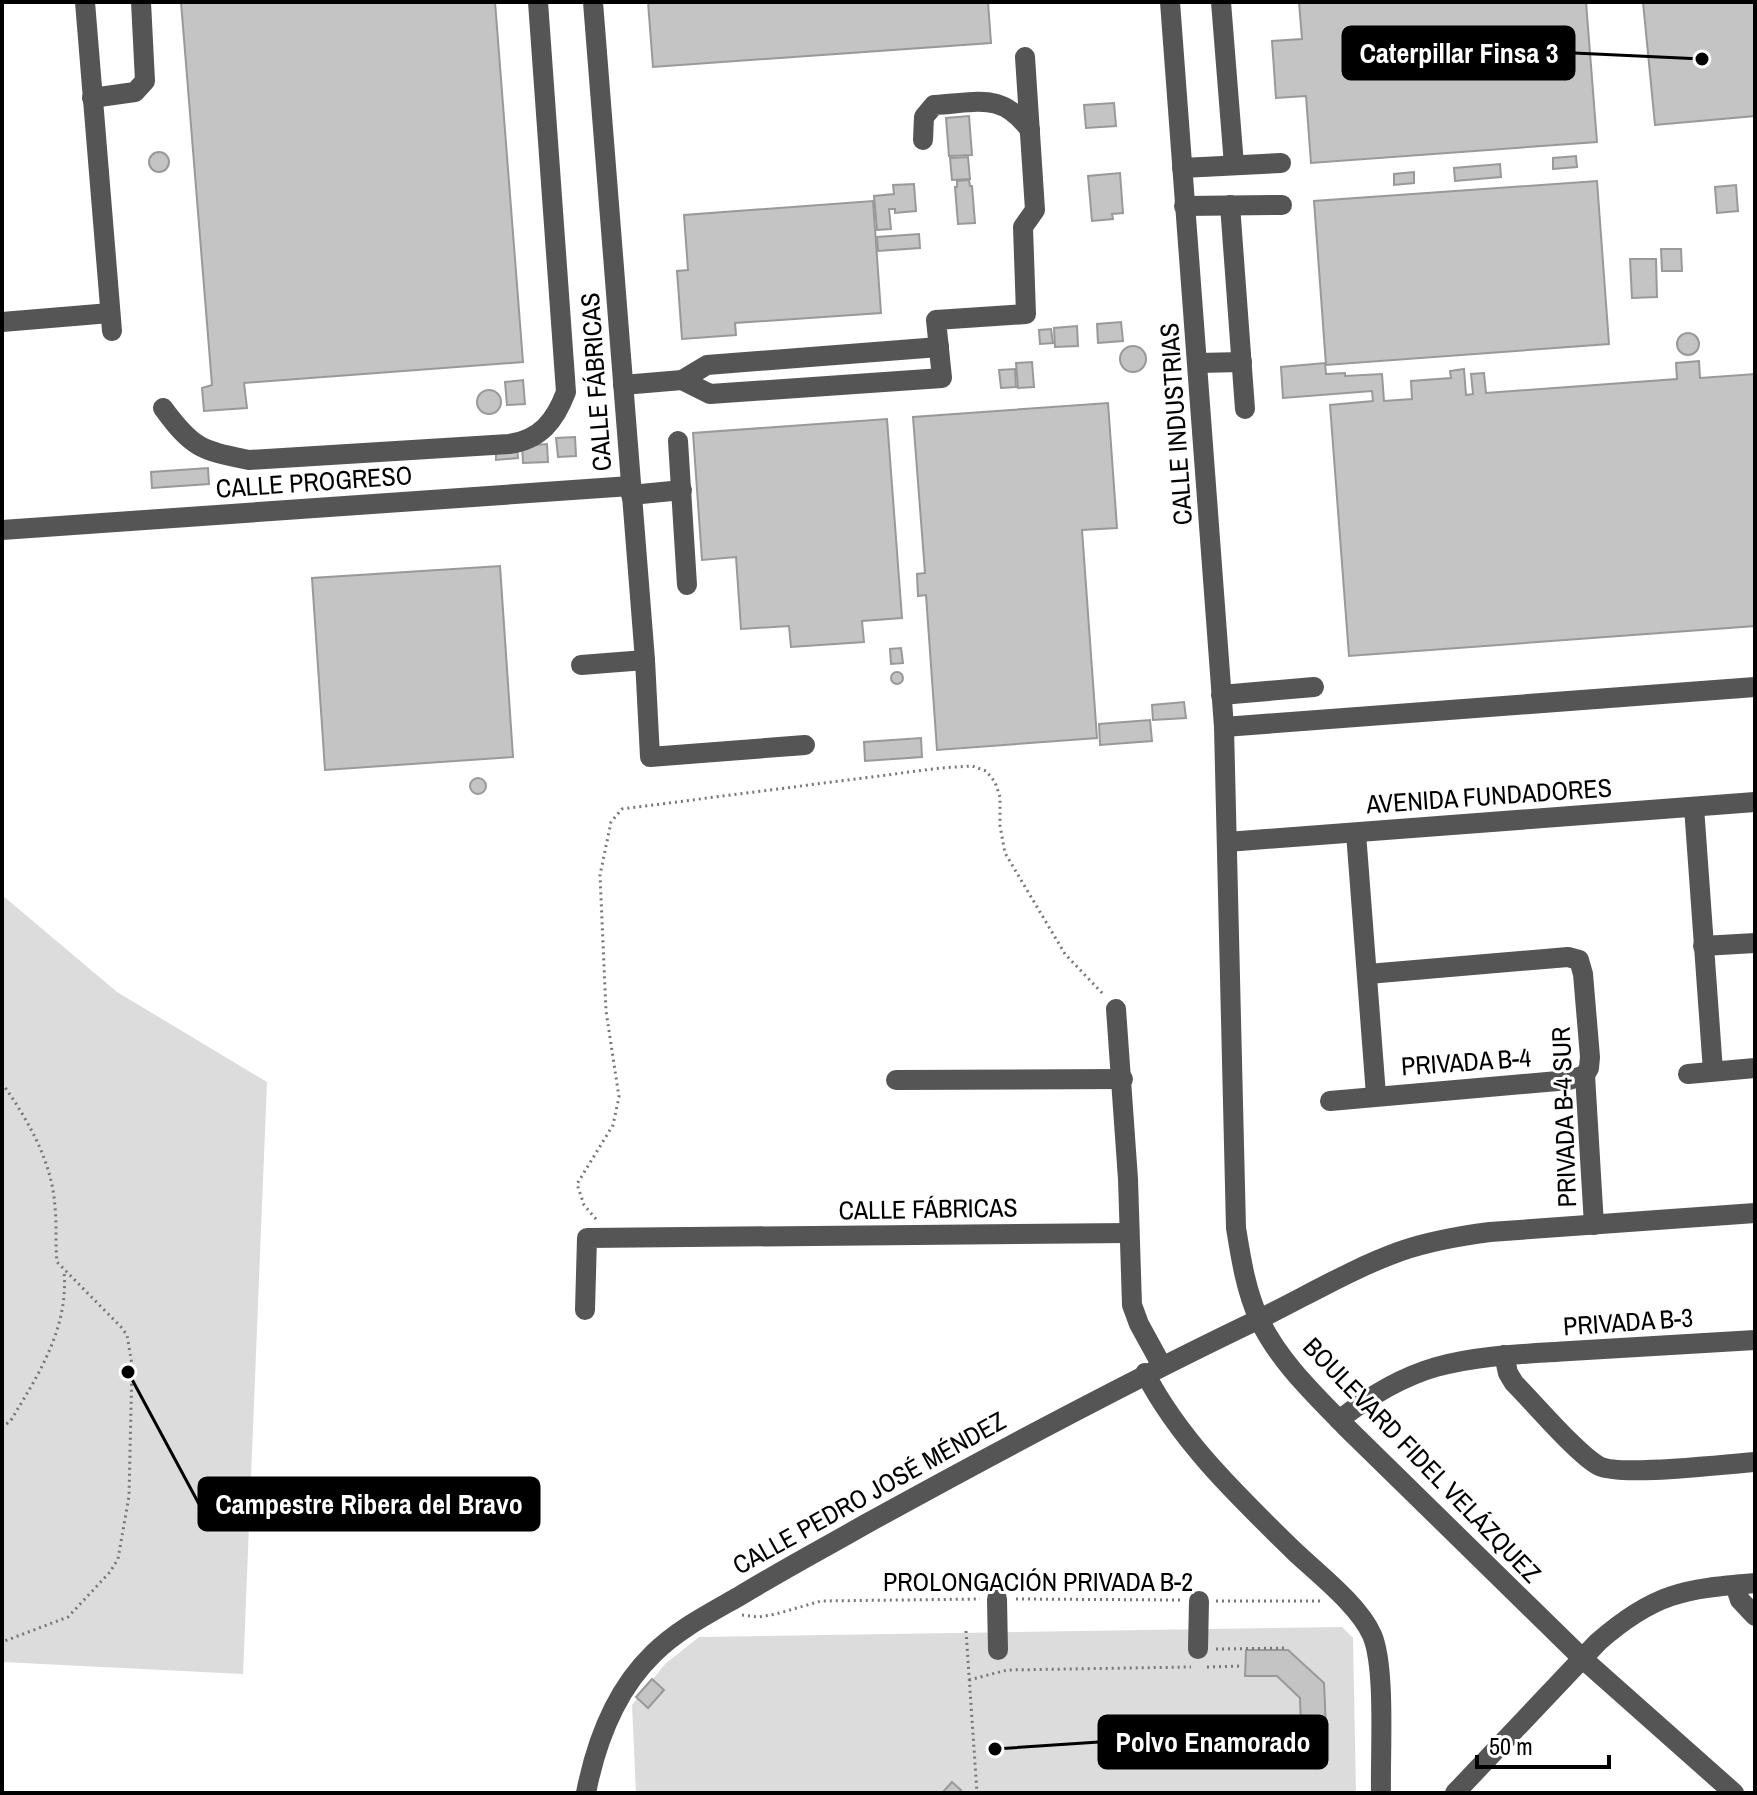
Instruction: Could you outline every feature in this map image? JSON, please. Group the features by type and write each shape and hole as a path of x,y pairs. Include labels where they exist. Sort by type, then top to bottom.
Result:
{"street":[{"path":"2,322 111,322 85,2"},
{"path":"92,98 135,92 145,81 141,2"},
{"path":"163,408 193,444 208,452 249,460 509,444 539,436 559,409 566,392 538,2"},
{"name":"CALLE FÁBRICAS","path":"593,2 650,757 805,745"},
{"name":"CALLE INDUSTRIAS","path":"1170,2 1224,727 1227,842"},
{"path":"1221,2 1234,165"},
{"path":"682,380 710,394 942,378 936,320 1026,314 1023,227 1035,210 1025,57"},
{"path":"923,140 924,117 934,105 992,102 1005,105 1018,114 1030,130"},
{"path":"1182,168 1281,163"},
{"path":"1230,205 1245,409"},
{"path":"1184,206 1282,205"},
{"path":"623,385 682,380 707,365 939,347"},
{"path":"1198,363 1242,362"},
{"path":"678,441 687,585"},
{"name":"CALLE PROGRESO","path":"2,530 682,490"},
{"path":"581,665 645,660"},
{"path":"1221,695 1314,687"},
{"path":"1224,727 1755,687"},
{"name":"AVENIDA FUNDADORES","path":"1227,842 1755,802"},
{"path":"1694,807 1713,1071"},
{"name":"PRIVADA B-4","path":"1356,833 1376,1095 1569,1080 1585,1075"},
{"name":"BOULEVARD FIDEL VELÁZQUEZ","path":"1227,842 1236,1228 1243,1268 1259,1320 1307,1387 1339,1420 1583,1659 1734,1793"},
{"path":"1703,946 1755,943"},
{"name":"PRIVADA B-4 SUR","path":"1368,974 1568,957 1579,960 1590,1057 1585,1075 1594,1225"},
{"path":"1116,1009 1123,1079 1132,1305 1154,1370 1160,1402 1243,1502 1355,1611 1372,1635 1379,1670 1381,1793"},
{"path":"1688,1074 1755,1068"},
{"path":"896,1080 1123,1079"},
{"path":"1330,1101 1376,1095"},
{"name":"CALLE PEDRO JOSÉ MÉNDEZ","path":"586,1793 600,1739 612,1712 637,1672 672,1637 725,1604 1032,1432 1320,1287 1400,1251 1446,1238 1755,1213"},
{"name":"CALLE FÁBRICAS","path":"585,1310 587,1238 1129,1233"},
{"name":"PRIVADA B-3","path":"1339,1420 1375,1394 1433,1368 1504,1355 1755,1340"},
{"path":"1504,1355 1514,1383 1587,1457 1602,1467 1624,1471 1755,1462"},
{"path":"1455,1793 1620,1623 1667,1596 1688,1590 1745,1584 1740,1600 1755,1616"},
{"path":"997,1599 998,1650"},
{"path":"1199,1601 1204,1649"}],"path":[{"path":"612,1238 584,1205 577,1184 613,1125 619,1097 606,1011 600,875 611,822 622,809 941,768 972,766 986,771 995,782 1000,797 1000,826 1005,853 1065,954 1116,1009"},
{"path":"2,1083 30,1127 42,1153 55,1203 57,1262 121,1327 130,1347 132,1365 126,1515 118,1559 73,1613 29,1634 2,1642"},
{"path":"2,1428 11,1420 48,1356 66,1292 64,1271"},
{"name":"PROLONGACIÓN PRIVADA B-2","path":"725,1604 737,1614 759,1617 821,1601 1326,1601"},
{"path":"966,1631 977,1793"},
{"path":"1204,1649 1288,1648"},
{"path":"969,1680 1007,1670 1243,1666"}],"shaded area":[{"path":"2,895 117,992 267,1082 243,1674 2,1662"},
{"path":"1342,1627 1353,1638 1356,1793 636,1793 632,1705 665,1664 699,1637"}],"building":[{"path":"181,2 495,2 523,362 244,383 247,408 204,411 202,388 212,385"},
{"path":"648,2 988,2 991,43 653,67"},
{"path":"1299,2 1586,2 1597,142 1311,163 1306,96 1276,98 1272,41 1302,39"},
{"path":"1643,2 1755,2 1755,116 1655,125"},
{"path":"1114,103 1116,126 1086,128 1084,105"},
{"path":"969,116 972,155 949,156 946,118"},
{"path":"159,152 166,155 169,162 166,169 159,172 152,169 149,162 152,155"},
{"path":"1576,156 1577,167 1553,169 1553,158"},
{"path":"968,157 970,179 952,180 950,158"},
{"path":"1500,164 1501,177 1455,181 1454,168"},
{"path":"1414,172 1414,183 1394,185 1394,174"},
{"path":"1120,173 1123,213 1112,214 1113,219 1092,221 1088,176"},
{"path":"969,180 975,223 958,224 955,187 957,181"},
{"path":"1597,181 1609,344 1326,365 1314,201"},
{"path":"914,184 916,211 895,213 895,209 889,209 891,229 877,230 874,196 894,194 893,185"},
{"path":"1736,185 1738,211 1717,213 1715,187"},
{"path":"873,201 881,313 735,323 736,335 682,339 677,271 688,270 684,215"},
{"path":"919,234 920,248 878,251 877,237"},
{"path":"1661,249 1681,249 1682,271 1662,271"},
{"path":"1630,259 1656,259 1657,297 1632,298"},
{"path":"1121,322 1123,341 1098,343 1097,324"},
{"path":"1077,326 1078,346 1055,347 1054,328"},
{"path":"1051,329 1053,343 1040,344 1039,330"},
{"path":"1688,333 1696,336 1699,344 1696,352 1688,355 1680,352 1677,344 1680,336"},
{"path":"1133,346 1142,350 1146,359 1142,368 1133,372 1124,368 1120,359 1124,350"},
{"path":"1699,361 1700,378 1755,374 1755,626 1349,656 1330,405 1373,401 1372,391 1283,398 1281,367 1325,363 1326,374 1382,374 1384,401 1412,399 1411,381 1451,378 1450,371 1464,369 1466,395 1473,394 1471,374 1484,373 1486,393 1677,379 1676,363"},
{"path":"1032,362 1034,387 1018,388 1016,363"},
{"path":"1015,369 1016,387 1001,388 999,370"},
{"path":"523,380 525,404 507,405 505,382"},
{"path":"489,390 498,393 501,402 498,411 489,414 480,411 477,402 480,393"},
{"path":"1108,403 1117,528 1082,530 1097,738 937,750 926,595 918,596 917,574 925,573 913,417"},
{"path":"887,419 902,618 862,621 864,642 791,647 789,626 741,629 736,557 702,560 693,433"},
{"path":"575,437 576,456 558,457 556,438"},
{"path":"547,444 548,462 523,463 522,446"},
{"path":"517,447 518,458 496,460 496,449"},
{"path":"208,468 209,484 152,488 151,472"},
{"path":"500,566 513,757 325,770 312,578"},
{"path":"901,648 903,663 891,664 890,649"},
{"path":"897,672 903,678 897,684 891,678"},
{"path":"1184,702 1186,718 1153,720 1152,705"},
{"path":"1150,720 1152,741 1100,745 1099,724"},
{"path":"921,738 922,757 865,761 864,742"},
{"path":"478,778 486,786 478,794 470,786"},
{"path":"1246,1650 1288,1650 1324,1683 1326,1728 1301,1729 1300,1698 1277,1676 1245,1676"},
{"path":"652,1679 664,1690 648,1708 636,1697"},
{"path":"952,1782 961,1790 958,1793 942,1793"}],"place":[{"name":"Caterpillar Finsa 3","path":"1702,59"},
{"name":"Campestre Ribera del Bravo","path":"128,1372"},
{"name":"Polvo Enamorado","path":"995,1749"}]}
